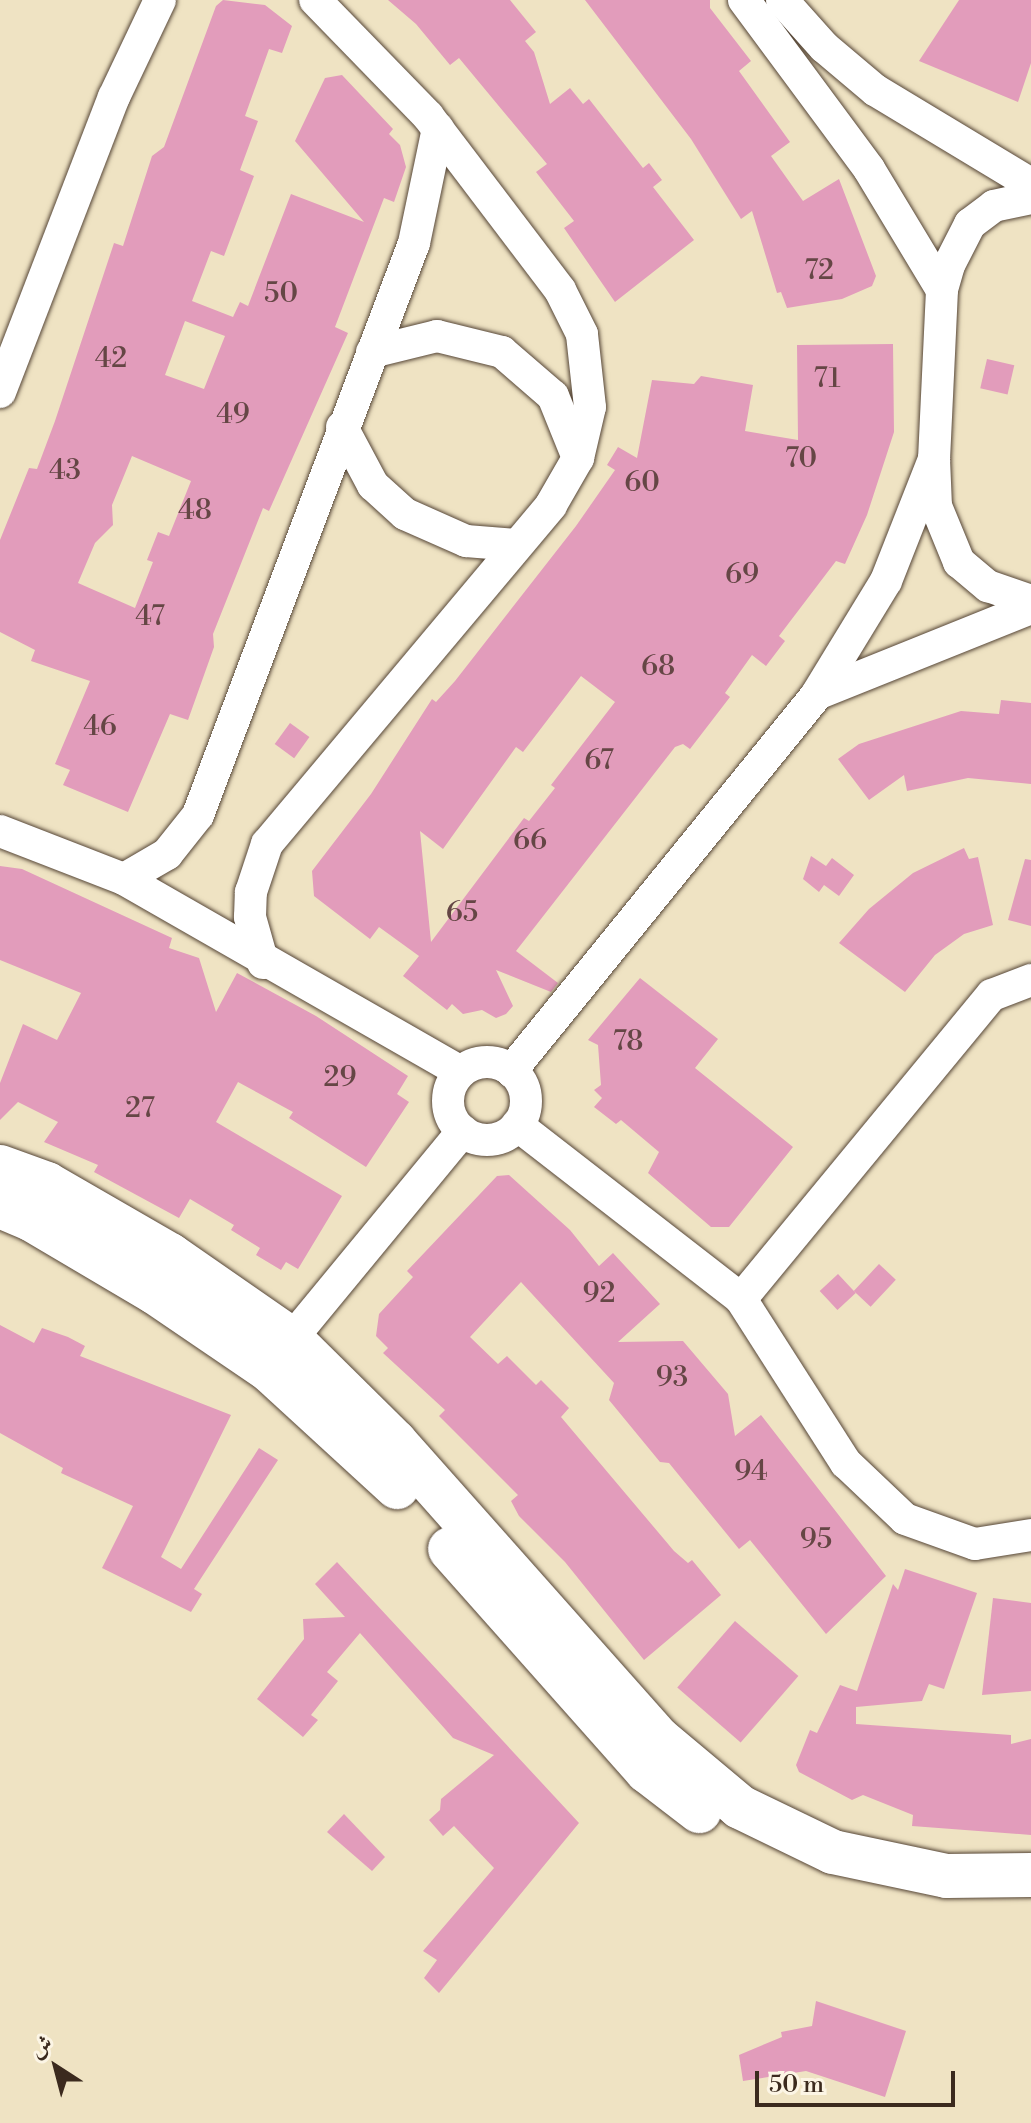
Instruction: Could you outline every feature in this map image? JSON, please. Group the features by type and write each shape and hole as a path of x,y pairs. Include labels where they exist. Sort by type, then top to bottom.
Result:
{"street":[{"path":"0,392 114,97 160,0"},
{"path":"263,963 250,917 251,892 267,844 551,505 578,458 591,383 572,311 438,128 315,0"},
{"path":"744,0 869,169 942,290"},
{"path":"782,0 824,47 875,90 1031,184"},
{"path":"124,879 167,854 198,815 414,243 438,128"},
{"path":"1031,198 994,206 970,224 957,245 942,290 934,459 936,506 959,562 988,586 1031,601"},
{"path":"372,352 437,336 502,352 553,396 578,458"},
{"path":"342,427 373,485 405,514 456,538 516,545"},
{"path":"511,1071 817,694 886,581 934,459"},
{"path":"817,694 1031,608"},
{"path":"0,831 124,879 263,963 461,1072 492,1062 511,1071 526,1103 517,1125 485,1140 463,1131 448,1102 461,1072"},
{"path":"741,1299 992,995 1031,980"},
{"path":"517,1125 741,1299 846,1463 895,1511 943,1536 975,1544 1031,1535"},
{"path":"280,1354 463,1131"},
{"path":"0,1167 47,1184 170,1255 280,1354 395,1442 659,1739 740,1807 782,1831 846,1855 947,1876 1031,1875"},
{"path":"0,1206 31,1219 156,1293 280,1354 647,1771 734,1837 818,1876 882,1894 947,1904 1031,1903"}],"building":[{"path":"223,0 265,5 292,26 282,53 269,49 245,116 258,121 240,170 254,176 224,256 211,251 192,301 233,317 240,302 248,306 291,194 364,222 295,141 325,78 342,75 393,129 389,134 400,145 406,167 394,202 384,198 335,327 348,333 269,511 263,508 213,634 214,647 188,720 170,714 128,812 63,785 70,770 55,764 90,681 31,661 35,650 0,632 0,540 29,468 37,469 114,243 123,246 152,156 164,147 216,6","holes":["185,321 225,336 204,389 165,375","132,456 191,481 169,536 158,532 147,560 153,562 135,608 78,583 95,543 113,525 112,505"]},
{"path":"388,0 510,0 536,32 525,41 534,52 550,104 570,88 583,104 589,99 643,168 649,163 662,180 653,187 694,240 615,302 564,228 574,221 536,172 547,164 459,58 450,65 416,24"},
{"path":"585,0 710,0 710,8 751,61 739,71 790,142 771,156 803,201 839,179 876,276 872,286 842,299 787,308 781,292 777,293 752,211 741,219 691,139"},
{"path":"959,0 1031,0 1031,63 1018,102 919,61"},
{"path":"893,344 894,432 867,515 845,564 836,561 779,636 785,641 766,666 752,655 725,693 730,697 690,749 683,744 675,747 516,951 558,983 551,992 496,970 513,1006 506,1014 496,1018 482,1010 463,1014 452,1004 447,1010 403,976 419,956 379,927 370,939 314,896 312,871 371,794 432,699 436,702 455,681 576,526 615,470 607,465 618,447 637,458 652,380 694,384 701,376 753,385 745,431 798,440 797,345","holes":["581,676 615,702 551,785 555,788 529,821 524,818 431,942 420,831 443,849 516,747 523,752"]},
{"path":"987,359 1014,365 1008,395 980,388"},
{"path":"1001,700 1031,703 1031,784 968,778 907,791 904,775 869,800 838,759 859,744 961,711 999,714"},
{"path":"290,723 309,737 294,758 275,744"},
{"path":"964,848 969,859 978,857 993,925 964,934 935,955 905,992 839,943 869,909 913,873"},
{"path":"811,856 826,866 832,858 854,875 839,896 824,885 819,892 803,879"},
{"path":"1025,859 1031,860 1031,926 1008,920"},
{"path":"0,866 22,869 172,938 169,948 199,958 216,1012 237,973 316,1016 408,1076 397,1094 409,1102 366,1167 289,1118 293,1112 238,1082 216,1122 342,1196 298,1269 286,1262 281,1270 256,1255 260,1248 231,1230 234,1225 190,1199 179,1218 94,1172 98,1165 44,1142 58,1122 18,1102 0,1120 0,1083 23,1024 57,1040 81,993 0,960"},
{"path":"640,978 718,1039 695,1068 793,1147 729,1227 711,1227 648,1173 659,1152 621,1120 616,1124 594,1107 602,1098 594,1090 601,1085 598,1045 588,1040"},
{"path":"509,1175 570,1230 599,1266 613,1253 660,1304 618,1342 683,1341 728,1394 735,1436 761,1415 886,1576 826,1634 750,1540 739,1549 669,1463 660,1462 609,1400 614,1383 521,1282 470,1337 498,1364 507,1356 536,1385 541,1380 569,1408 561,1417 674,1551 688,1563 692,1560 721,1595 644,1660 565,1562 519,1516 511,1501 518,1495 439,1416 445,1410 383,1353 388,1348 376,1336 379,1314 413,1277 407,1271 497,1176"},
{"path":"879,1264 896,1280 871,1307 854,1291"},
{"path":"838,1274 856,1293 837,1310 820,1291"},
{"path":"0,1325 34,1343 42,1328 68,1337 85,1346 80,1356 231,1415 161,1557 181,1569 259,1448 278,1460 194,1589 202,1594 191,1612 102,1568 133,1506 61,1473 63,1468 0,1433"},
{"path":"337,1562 579,1823 439,1993 424,1978 437,1960 423,1951 494,1868 454,1826 443,1836 429,1820 440,1810 441,1799 494,1755 453,1738 360,1633 327,1672 338,1681 311,1715 318,1720 303,1737 257,1699 304,1639 303,1619 345,1617 315,1584"},
{"path":"905,1569 977,1593 944,1689 929,1684 922,1701 856,1707 856,1724 1011,1735 1011,1744 1031,1739 1031,1835 912,1826 913,1815 863,1795 852,1800 799,1772 796,1765 810,1730 817,1733 840,1685 857,1691 893,1584 898,1590"},
{"path":"993,1598 1031,1603 1031,1691 982,1695"},
{"path":"735,1621 798,1676 741,1743 677,1687"},
{"path":"344,1814 385,1857 372,1871 327,1832"},
{"path":"816,2001 906,2031 885,2097 806,2071 743,2081 739,2055 782,2037 781,2032 812,2026"}]}
